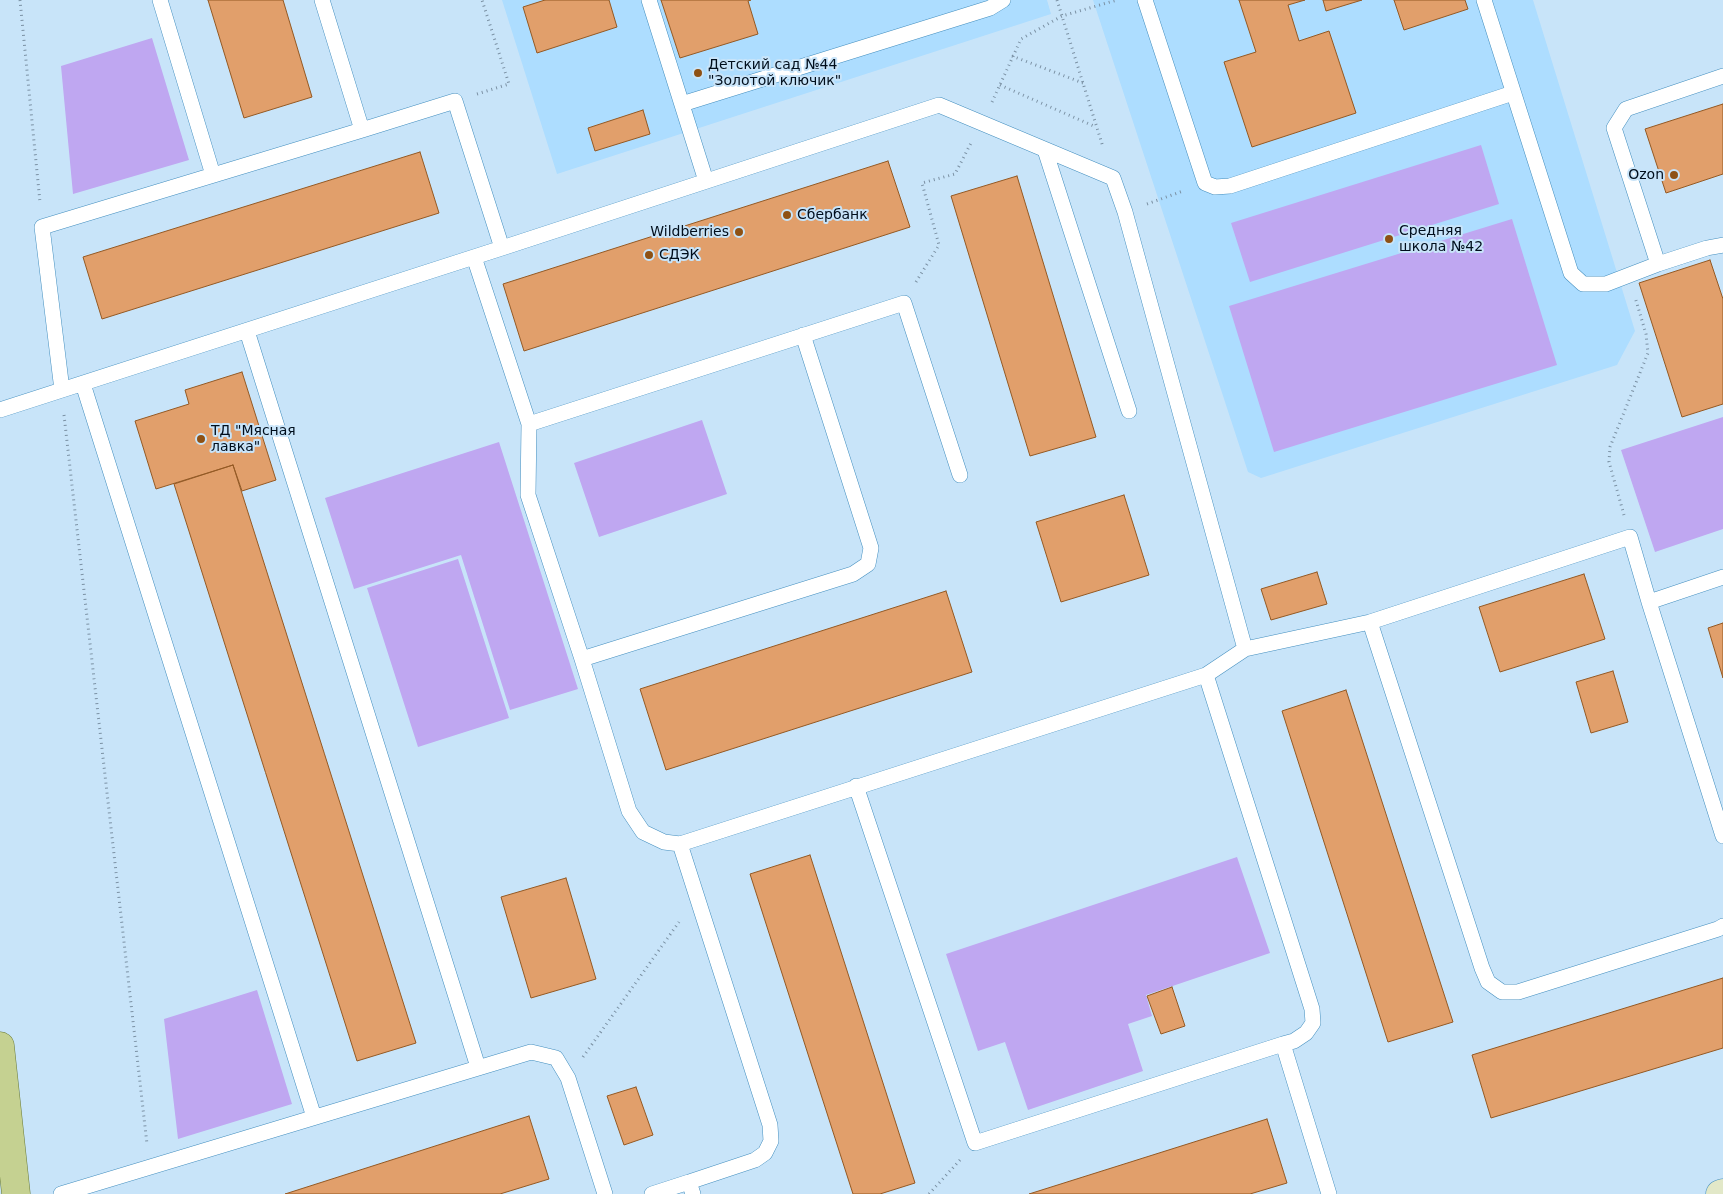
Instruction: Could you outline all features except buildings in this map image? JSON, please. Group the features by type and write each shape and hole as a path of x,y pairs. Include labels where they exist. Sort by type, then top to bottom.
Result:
{"main road":[{"path":"0,1046 16,1194"}],"lane":[{"path":"160,0 213,175"},
{"path":"322,0 362,130"},
{"path":"649,0 706,181"},
{"path":"682,104 990,8 1003,0"},
{"path":"1145,0 1205,183 1215,187 1230,186 1513,92"},
{"path":"1484,0 1571,273 1583,284 1606,284 1628,274 1707,248 1723,245"},
{"path":"1658,264 1614,128 1626,109 1723,76"},
{"path":"62,390 42,227 455,101 502,248"},
{"path":"0,410 938,105 1113,178 1125,212 1246,649"},
{"path":"1045,150 1129,411"},
{"path":"474,257 529,424 528,495 582,659 629,811 643,832 664,842 680,844 1206,675 1246,649 1370,622 1630,537 1723,836"},
{"path":"529,424 904,303 960,475"},
{"path":"247,330 478,1067"},
{"path":"582,659 853,574 868,564 871,548 803,335"},
{"path":"83,384 314,1117"},
{"path":"1649,602 1723,577"},
{"path":"1370,622 1488,982 1502,992 1518,992 1723,926"},
{"path":"856,786 975,1143 1294,1041 1306,1034 1313,1023 1312,1009 1206,675"},
{"path":"652,1194 691,1188 755,1160 765,1153 771,1141 770,1125 680,844"},
{"path":"1283,1044 1329,1194"},
{"path":"61,1194 531,1052 556,1058 568,1078 606,1194"}],"path":[{"path":"20,0 42,227"},
{"path":"455,101 508,84 482,0"},
{"path":"1057,0 1113,178"},
{"path":"904,303 939,245 922,183 955,174 982,123 1021,39 1062,16 1117,0"},
{"path":"1012,56 1083,83"},
{"path":"1000,85 1096,127"},
{"path":"1125,212 1205,183"},
{"path":"1628,274 1646,334 1648,353 1610,447 1609,462 1630,537"},
{"path":"62,390 149,1167"},
{"path":"568,1078 698,896"},
{"path":"929,1194 975,1143"}],"shaded area":[{"name":"Детский сад №44 \"Золотой ключик\"","path":"502,0 1047,0 1051,14 557,174"},
{"name":"Средняя школа №42","path":"1093,0 1533,0 1635,331 1617,365 1261,478 1248,472"},
{"path":"152,38 189,160 73,194 61,66"},
{"path":"1481,145 1499,204 1250,282 1231,223"},
{"path":"1512,219 1557,365 1274,452 1229,306"},
{"path":"1723,417 1723,529 1655,552 1621,450"},
{"path":"702,420 727,494 599,537 574,463"},
{"path":"499,442 578,689 510,710 461,555 354,589 325,498"},
{"path":"458,559 509,718 418,747 367,588"},
{"path":"1237,857 1270,953 1146,995 1152,1016 1128,1024 1143,1071 1028,1110 1005,1042 978,1051 946,954"},
{"path":"257,990 292,1104 178,1139 164,1019"}],"place":[{"name":"Детский сад №44 \"Золотой ключик\"","path":"698,73"},
{"name":"Ozon","path":"1674,175"},
{"name":"Сбербанк","path":"787,215"},
{"name":"Wildberries","path":"739,232"},
{"name":"Средняя школа №42","path":"1389,239"},
{"name":"СДЭК","path":"649,255"},
{"name":"ТД \"Мясная лавка\"","path":"201,439"}]}
